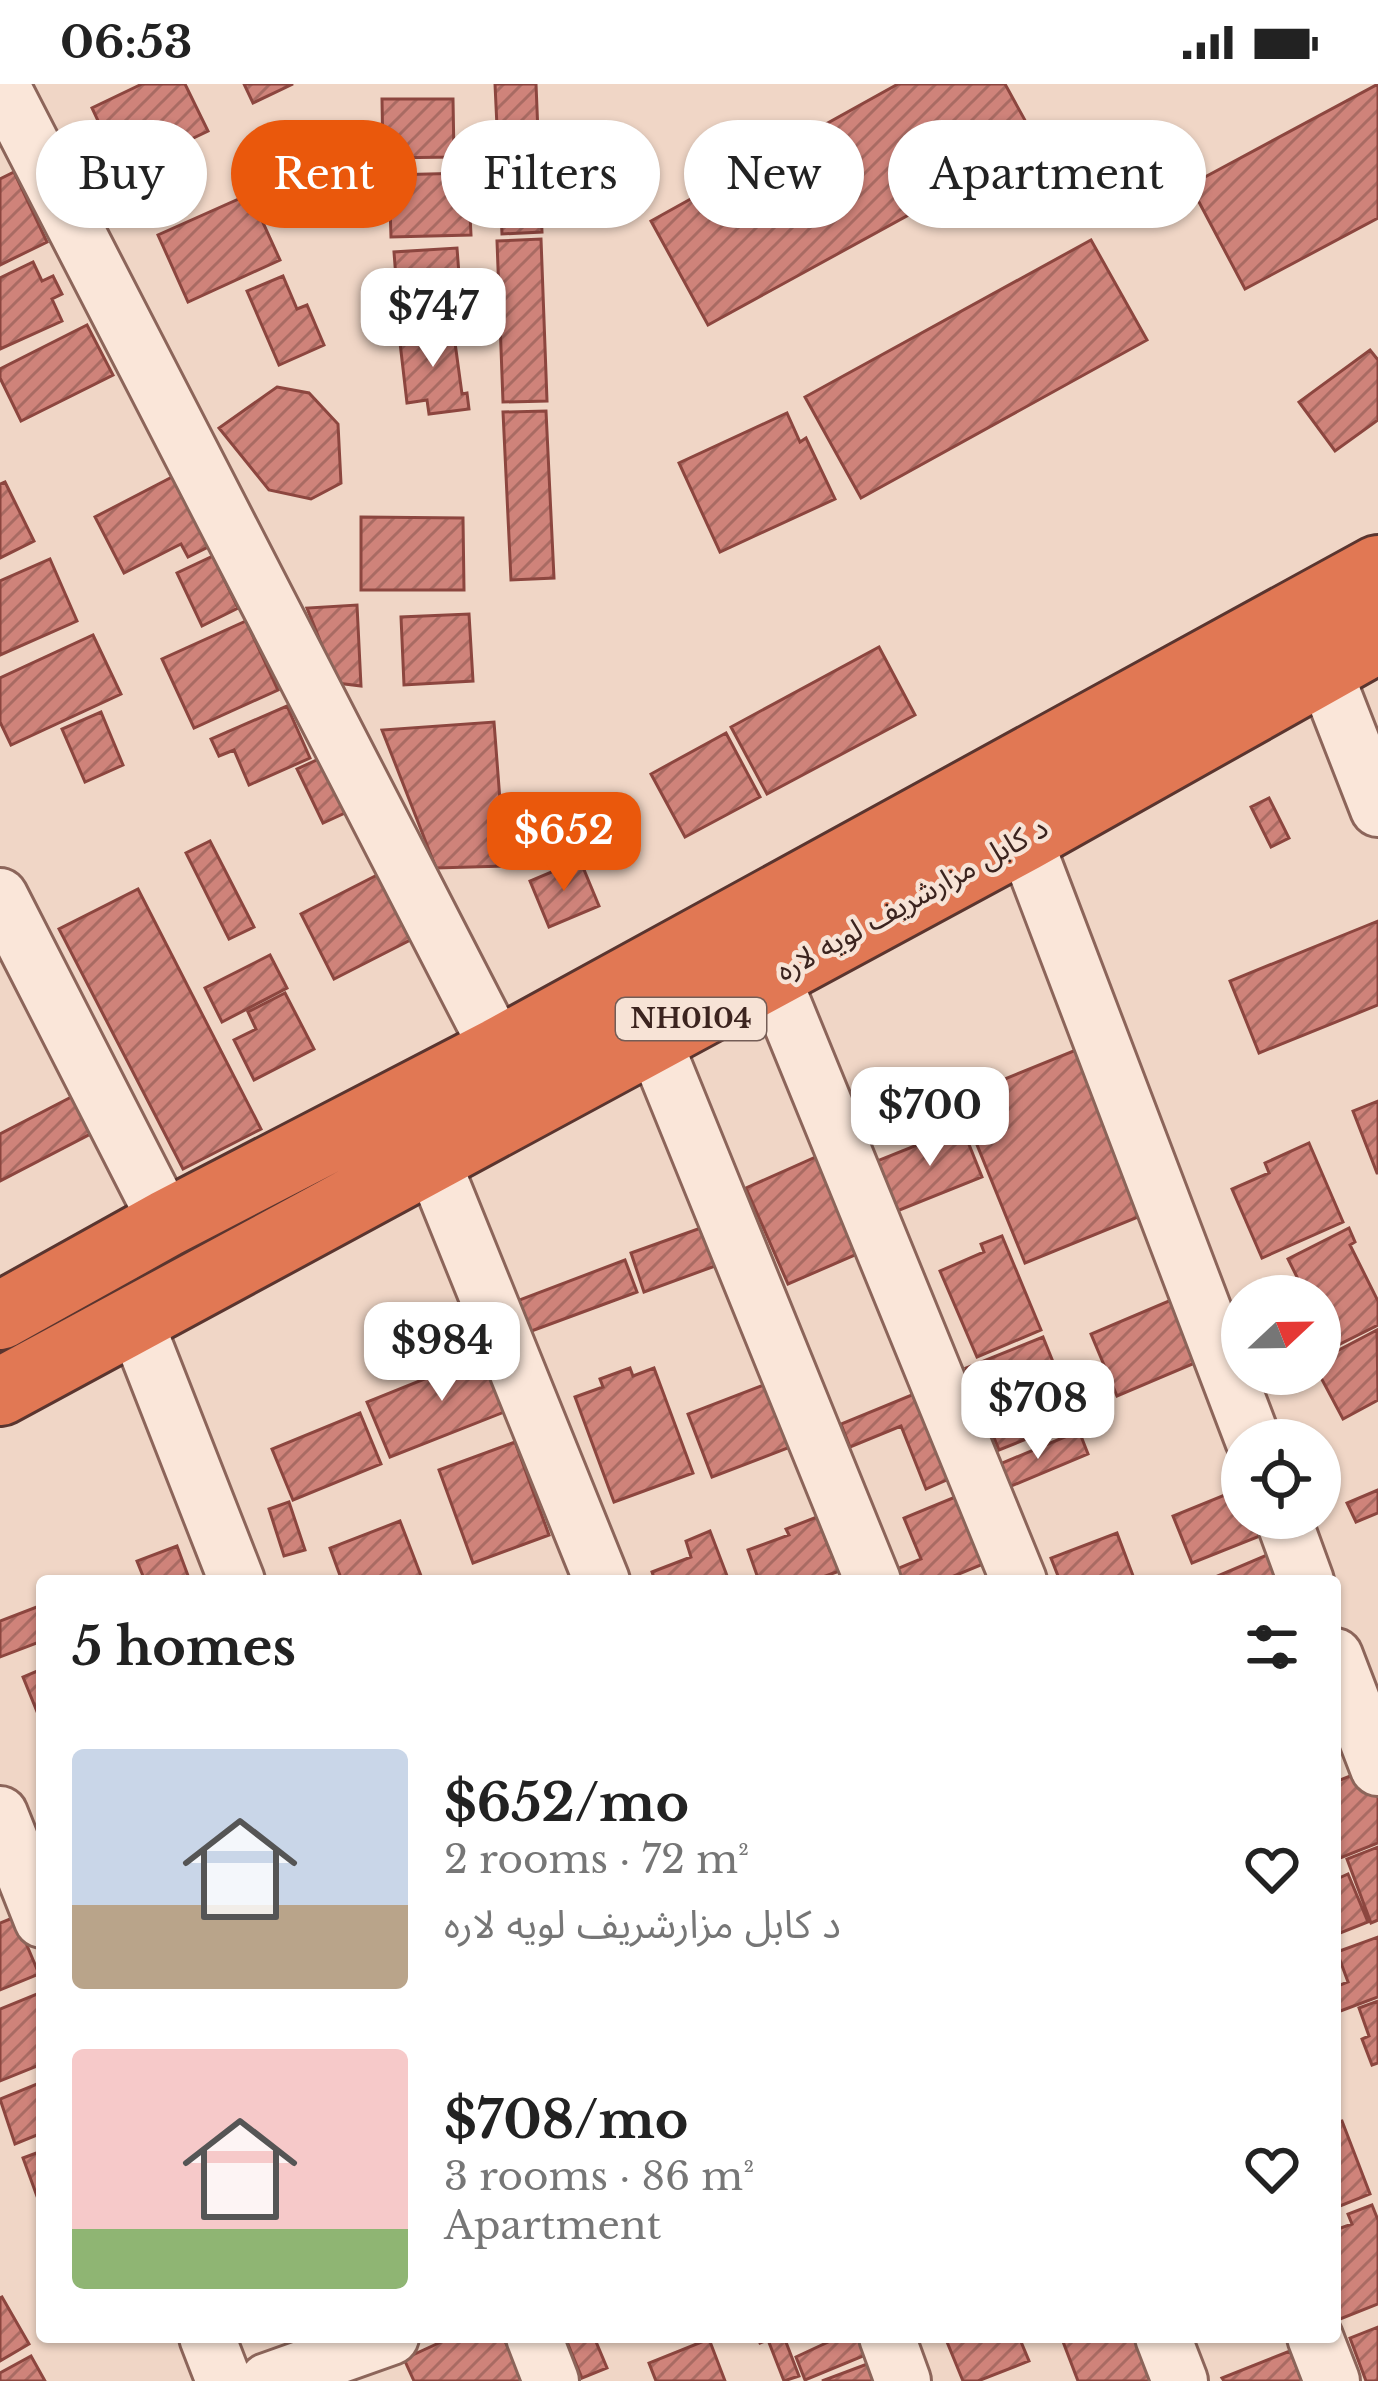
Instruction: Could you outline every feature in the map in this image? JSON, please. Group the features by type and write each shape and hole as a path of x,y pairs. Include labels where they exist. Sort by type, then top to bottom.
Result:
{"highway":[{"name":"NH0104","path":"0,1316 167,1223 499,1051 1360,614"},
{"name":"د کابل مزارشریف لویه لاره","path":"0,1392 1024,838 1360,614"}],"street":[{"path":"2,84 499,1051"},
{"path":"1360,614 1378,809"},
{"path":"1024,838 1245,1419"},
{"path":"0,896 167,1223"},
{"path":"772,976 1017,1575"},
{"path":"652,1039 871,1575"},
{"path":"432,1160 600,1575"},
{"path":"134,1318 235,1575"},
{"path":"1290,1539 1304,1575"},
{"path":"1341,1676 1366,1761"},
{"path":"0,1814 36,1905"},
{"path":"209,2343 224,2381"},
{"path":"267,2381 374,2343"},
{"path":"536,2343 551,2381"},
{"path":"889,2343 903,2381"},
{"path":"1165,2343 1180,2381"},
{"path":"1317,2343 1332,2381"}],"building":[{"path":"142,84 185,84 203,120 98,120 92,108"},
{"path":"244,84 293,84 253,103"},
{"path":"495,84 536,84 537,120 497,120"},
{"path":"898,84 1005,84 1025,120 888,120 888,226 708,325 655,228 660,228 660,216 684,203 684,228 864,228 864,120 833,120"},
{"path":"1378,84 1378,218 1245,289 1206,215 1206,176"},
{"path":"382,99 453,99 453,120 441,120 441,157 417,158 417,120 382,120"},
{"path":"14,172 36,228 47,242 0,265 0,179"},
{"path":"417,174 441,174 441,228 471,228 471,235 391,237 391,228 417,228"},
{"path":"231,202 231,228 265,228 280,260 188,302 158,235 174,228 207,228 207,213"},
{"path":"502,228 542,228 542,232 502,234"},
{"path":"541,239 547,401 503,402 497,241"},
{"path":"1091,240 1147,340 861,498 805,397"},
{"path":"457,248 461,301 398,305 394,252"},
{"path":"33,262 42,281 53,276 62,294 52,299 62,321 0,349 0,278"},
{"path":"283,276 297,309 307,305 324,345 279,365 247,291"},
{"path":"87,325 113,375 21,421 0,369"},
{"path":"453,328 462,394 467,393 469,409 429,414 427,400 407,403 399,334"},
{"path":"1370,350 1378,360 1378,420 1335,451 1299,402"},
{"path":"277,387 309,393 338,424 341,483 311,499 269,490 219,428"},
{"path":"546,411 554,578 511,580 503,412"},
{"path":"787,413 800,442 806,438 835,499 720,552 679,463"},
{"path":"174,476 210,546 188,557 181,544 124,573 95,517"},
{"path":"5,482 34,541 0,558 0,484"},
{"path":"361,517 463,518 464,590 361,590"},
{"path":"213,556 238,608 202,626 177,573"},
{"path":"50,559 77,621 0,655 0,581"},
{"path":"357,605 361,686 337,683 307,608"},
{"path":"469,614 473,681 404,685 401,617"},
{"path":"246,621 278,690 194,728 162,659"},
{"path":"93,635 121,694 11,745 0,722 0,678"},
{"path":"879,647 915,715 767,794 731,727"},
{"path":"287,706 310,758 249,785 234,750 219,756 211,739"},
{"path":"101,712 123,765 85,782 62,729"},
{"path":"494,722 505,866 436,868 382,730"},
{"path":"726,733 760,797 685,837 651,774"},
{"path":"321,758 347,812 323,823 297,769"},
{"path":"1269,798 1289,838 1271,847 1251,807"},
{"path":"210,841 254,927 229,939 186,853"},
{"path":"580,860 599,906 549,927 530,881"},
{"path":"387,870 420,935 334,979 301,914"},
{"path":"138,889 261,1129 183,1169 59,929"},
{"path":"1378,921 1378,1005 1259,1053 1230,981"},
{"path":"270,955 287,988 222,1022 205,988"},
{"path":"285,993 314,1049 254,1080 234,1040 256,1029 248,1012"},
{"path":"1081,1048 1148,1213 1025,1263 958,1098"},
{"path":"81,1092 100,1129 0,1181 0,1134"},
{"path":"1378,1101 1378,1173 1377,1173 1353,1111"},
{"path":"962,1127 982,1177 897,1211 877,1161"},
{"path":"1309,1143 1343,1222 1262,1258 1232,1189 1269,1173 1265,1163"},
{"path":"836,1148 878,1245 788,1284 746,1188"},
{"path":"712,1224 726,1262 644,1292 631,1253"},
{"path":"1349,1228 1355,1242 1350,1245 1378,1301 1378,1325 1341,1344 1341,1275 1296,1275 1288,1259"},
{"path":"1002,1236 1041,1330 977,1357 940,1271 984,1252 981,1244"},
{"path":"625,1260 637,1292 526,1333 514,1302"},
{"path":"1176,1298 1202,1360 1117,1396 1091,1334"},
{"path":"1377,1330 1378,1400 1343,1419 1330,1395 1341,1395 1341,1349"},
{"path":"1043,1337 1076,1419 999,1450 966,1368"},
{"path":"494,1351 517,1407 390,1457 367,1402"},
{"path":"630,1368 633,1376 654,1368 693,1473 614,1502 575,1397 603,1387 600,1379"},
{"path":"769,1383 793,1446 712,1477 688,1414"},
{"path":"924,1390 958,1475 926,1489 901,1426 850,1447 841,1424"},
{"path":"360,1413 381,1464 293,1500 272,1449"},
{"path":"1079,1431 1088,1454 997,1492 988,1469"},
{"path":"515,1442 549,1535 473,1563 439,1470"},
{"path":"1378,1490 1378,1513 1356,1522 1347,1503"},
{"path":"965,1493 993,1560 957,1575 888,1575 921,1559 904,1518"},
{"path":"1221,1497 1221,1539 1252,1539 1192,1563 1173,1516"},
{"path":"289,1502 305,1550 284,1556 269,1509"},
{"path":"817,1517 842,1570 828,1575 757,1575 748,1550 789,1535 786,1529"},
{"path":"400,1521 421,1575 340,1575 330,1548"},
{"path":"710,1531 727,1575 653,1575 691,1557 686,1541"},
{"path":"1117,1533 1133,1575 1058,1575 1051,1558"},
{"path":"177,1546 188,1575 143,1575 137,1561"},
{"path":"1274,1552 1284,1575 1220,1575"},
{"path":"36,1607 36,1643 0,1657 0,1621"},
{"path":"36,1672 36,1709 23,1677"},
{"path":"1368,1769 1378,1794 1378,1843 1341,1858 1341,1780"},
{"path":"1378,1847 1378,1920 1371,1923 1347,1859"},
{"path":"1348,1874 1368,1922 1341,1933 1341,1877"},
{"path":"15,1917 36,1975 0,1990 0,1923"},
{"path":"1378,1937 1378,1997 1341,2011 1341,1985 1348,1982 1341,1951"},
{"path":"36,1994 36,2066 0,2081 0,2009"},
{"path":"1378,2001 1378,2063 1372,2065 1362,2039 1369,2036 1359,2008"},
{"path":"36,2084 36,2135 15,2144 0,2099"},
{"path":"1341,2121 1370,2194 1341,2206"},
{"path":"36,2153 36,2194 23,2158"},
{"path":"1372,2205 1378,2220 1378,2304 1341,2319 1341,2228 1352,2224 1348,2214"},
{"path":"0,2298 29,2344 0,2361"},
{"path":"1378,2327 1378,2381 1366,2381 1350,2338"},
{"path":"439,2343 506,2343 524,2381 414,2381 404,2359"},
{"path":"567,2343 597,2343 607,2368 582,2378"},
{"path":"711,2343 725,2381 656,2381 649,2363"},
{"path":"769,2343 786,2343 799,2376 784,2381"},
{"path":"826,2343 863,2343 868,2354 805,2380 796,2357"},
{"path":"947,2343 1022,2343 1029,2361 978,2381 963,2381"},
{"path":"1064,2343 1143,2343 1157,2381 1078,2381"},
{"path":"1290,2351 1302,2381 1222,2378"},
{"path":"31,2356 45,2381 0,2381 0,2373"},
{"path":"870,2363 877,2381 822,2381"}]}
